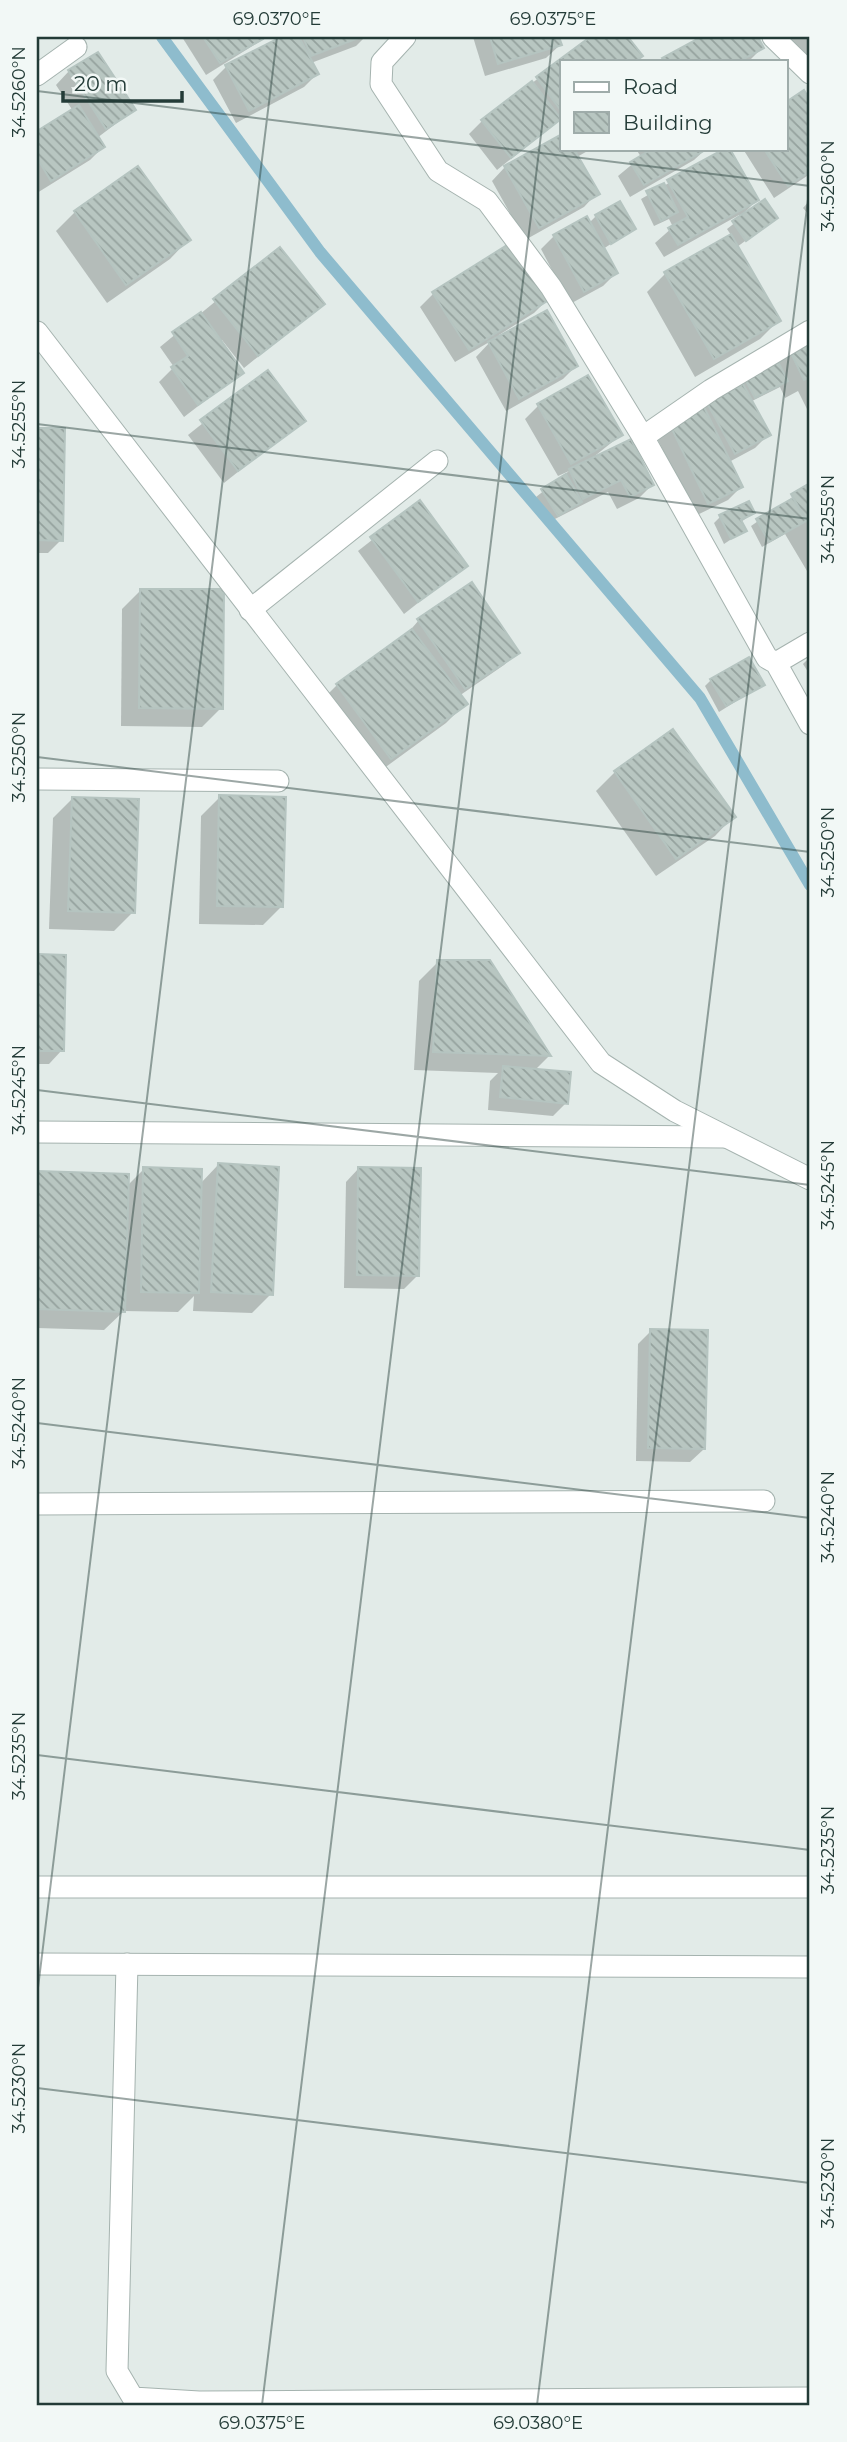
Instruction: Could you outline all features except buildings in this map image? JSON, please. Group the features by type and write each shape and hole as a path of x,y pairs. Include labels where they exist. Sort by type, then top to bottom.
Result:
{"street":[{"path":"405,37 382,62 381,84 438,171 487,201 551,287 643,437 767,658 776,663 810,724"},
{"path":"773,37 810,73"},
{"path":"37,75 76,47"},
{"path":"643,437 711,390 810,331"},
{"path":"37,332 601,1063 675,1111 810,1179"},
{"path":"250,610 437,461"},
{"path":"776,663 810,643"},
{"path":"37,779 278,781"},
{"path":"37,1132 728,1138"},
{"path":"37,1504 764,1501"},
{"path":"37,1887 810,1887"},
{"path":"37,1964 810,1967"},
{"path":"127,1964 117,2371 133,2398 213,2402 810,2398"}],"waterway":[{"path":"162,37 320,252 700,698 810,885"}]}
